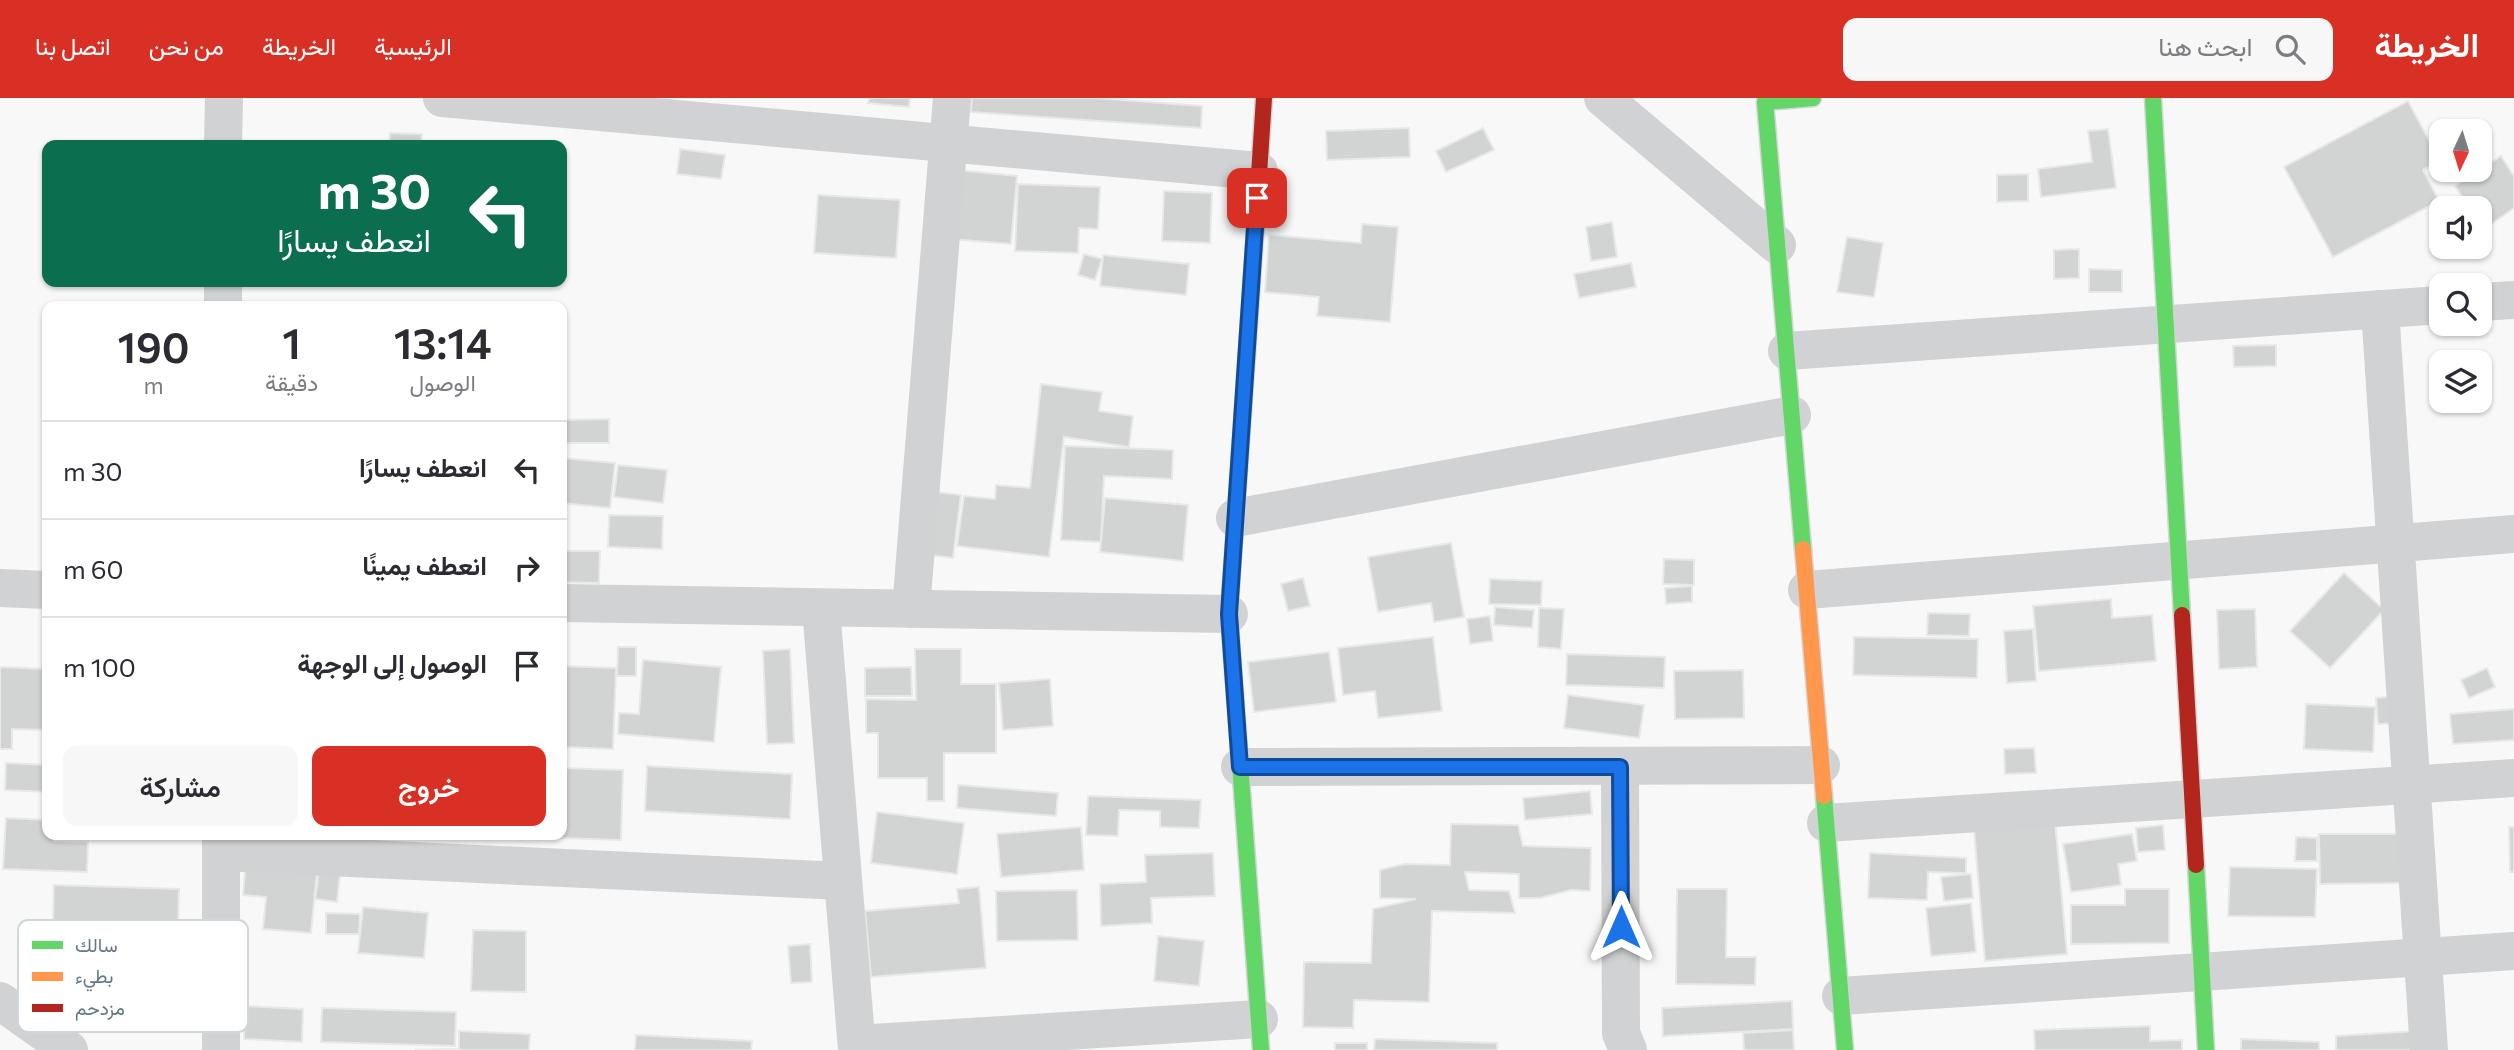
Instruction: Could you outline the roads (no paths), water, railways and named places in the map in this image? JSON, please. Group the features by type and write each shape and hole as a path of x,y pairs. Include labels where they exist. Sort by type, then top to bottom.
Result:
{"street":[{"path":"223,98 223,140"},
{"path":"442,98 1259,171"},
{"path":"911,609 952,98"},
{"path":"821,608 857,1047 1260,1035 1229,614 1264,98"},
{"path":"1603,98 1777,245"},
{"path":"1813,98 1765,102 1845,1050"},
{"path":"2153,98 2206,1050"},
{"path":"2492,301 2514,300"},
{"path":"1787,351 2429,306"},
{"path":"2380,309 2429,1050"},
{"path":"1235,519 1791,415"},
{"path":"1807,590 2514,534"},
{"path":"0,588 42,590"},
{"path":"567,603 1229,614"},
{"path":"1240,767 1821,765"},
{"path":"1620,767 1621,1033 1628,1050"},
{"path":"1826,823 2514,778"},
{"path":"221,920 221,844 460,849 843,881"},
{"path":"1841,996 2514,951"},
{"path":"0,1001 18,1014"},
{"path":"44,1032 69,1050"},
{"path":"220,1032 220,1050"}]}
